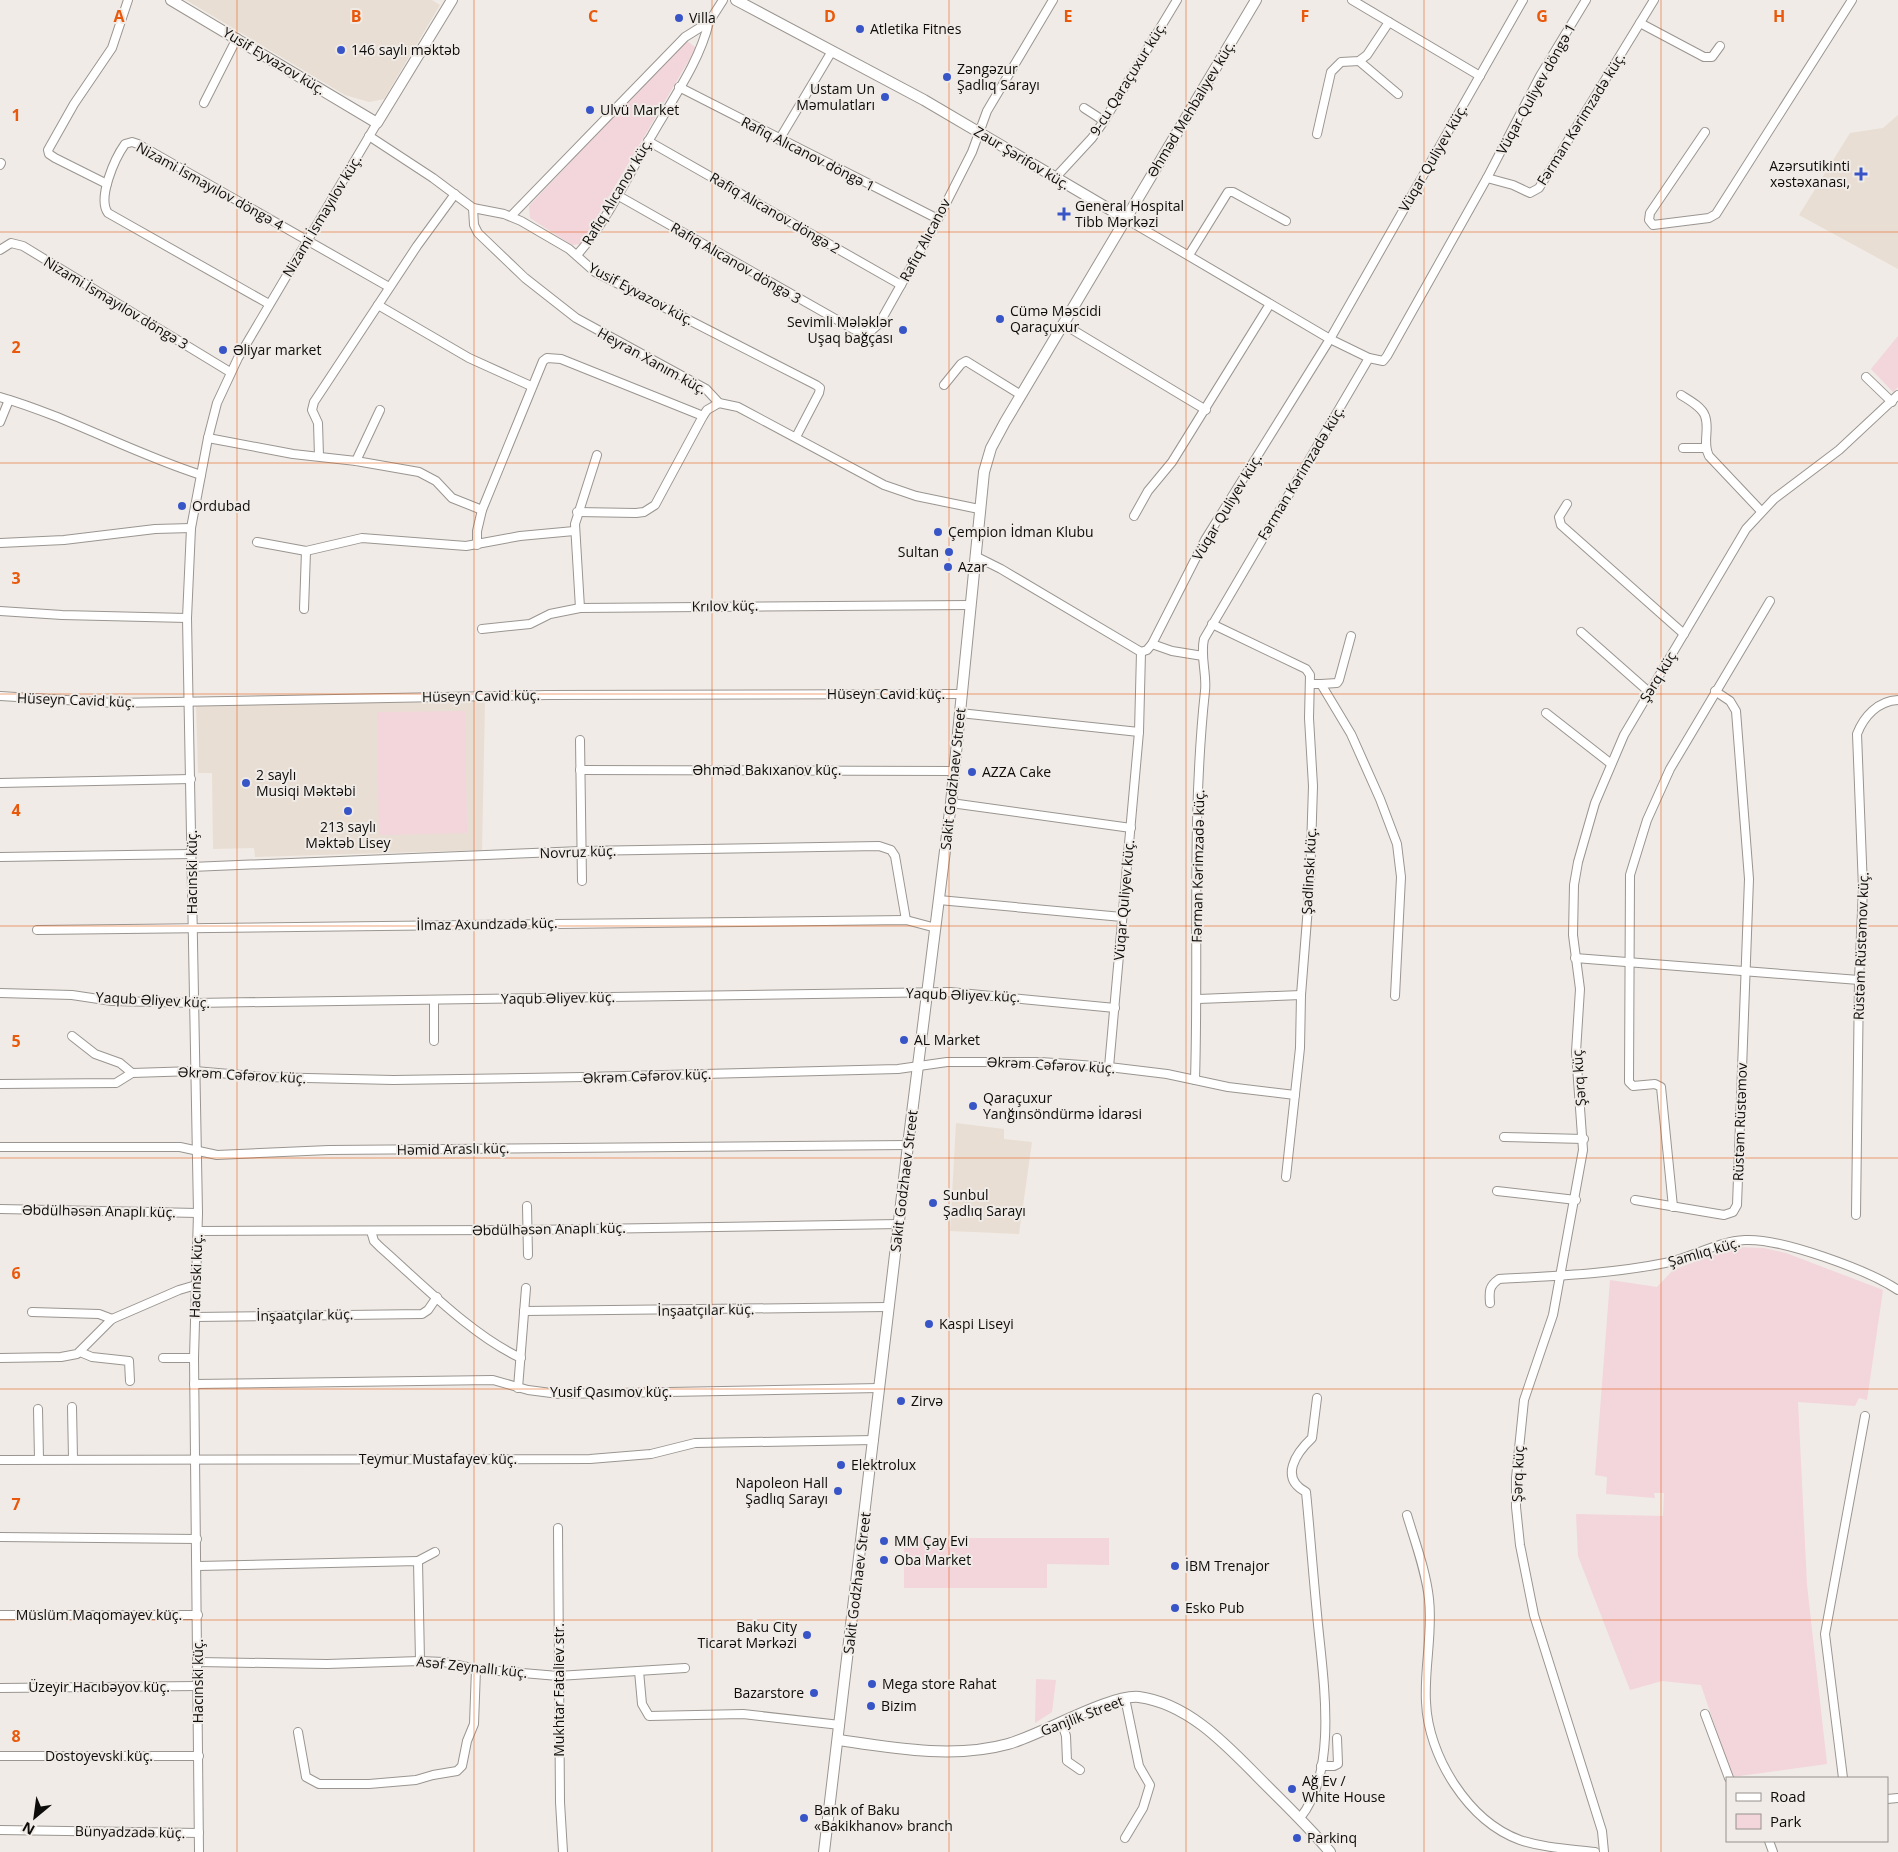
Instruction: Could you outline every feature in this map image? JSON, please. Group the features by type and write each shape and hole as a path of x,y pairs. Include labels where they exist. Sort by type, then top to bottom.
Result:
{"street":[{"path":"107,184 49,154 48,150 69,112 112,48 128,0"},
{"name":"Yusif Eyvazov küç.","path":"171,0 377,123"},
{"name":"Nizami İsmayılov küç.","path":"191,528 208,438 217,403 230,372 369,136 452,0"},
{"path":"511,216 686,37 709,22 723,0"},
{"name":"Zaur Şərifov küç.","path":"736,0 749,3 980,132 1330,339 1369,358"},
{"name":"Rafiq Alıcanov","path":"855,330 872,330 878,324 938,219 980,132 987,111 1053,0"},
{"name":"9-cu Qaraçuxur küç.","path":"1056,177 1092,138 1104,121 1177,0"},
{"name":"Əhməd Mehbalıyev küç.","path":"979,509 982,477 991,448 1256,0"},
{"path":"1352,0 1480,76"},
{"name":"Vüqar Quliyev küç.","path":"1110,1067 1140,732 1141,652 1147,650 1152,644 1205,540 1330,339 1523,0"},
{"name":"Vüqar Quliyev döngə 1","path":"1487,178 1540,76 1586,0"},
{"name":"Fərman Kərimzadə küç.","path":"1487,178 1506,183 1530,193 1539,188 1654,0"},
{"path":"1705,132 1650,213 1649,220 1653,225 1709,218 1716,214 1852,0"},
{"name":"Rafiq Alıcanov küç.","path":"577,255 592,236 617,195 699,54 709,22"},
{"path":"1317,134 1331,72 1341,62 1359,61 1371,50 1389,22"},
{"path":"1640,23 1704,57 1712,56 1720,46"},
{"path":"204,103 237,38"},
{"path":"779,140 832,51"},
{"path":"1359,61 1398,94"},
{"name":"Rafiq Alıcanov döngə 1","path":"679,88 938,219"},
{"path":"1084,108 1104,121"},
{"name":"Yusif Eyvazov küç.","path":"369,136 473,208 511,216 577,255 596,272 816,385 820,388 819,393 796,437"},
{"name":"Rafiq Alıcanov döngə 2","path":"648,141 901,285"},
{"name":"Nizami İsmayılov döngə 4","path":"269,304 108,213 103,201 107,184 123,147 132,142 389,287"},
{"path":"1369,358 1383,360 1387,356 1487,178"},
{"path":"1189,255 1228,192 1233,192 1286,221"},
{"path":"319,456 318,423 312,410 314,402 389,287 455,194"},
{"name":"Rafiq Alıcanov döngə 3","path":"617,195 855,330"},
{"name":"Heyran Xanım küç.","path":"473,208 474,225 478,233 525,278 562,309 594,329 706,389 719,404 738,407 899,491 979,509"},
{"name":"Nizami İsmayılov döngə 3","path":"0,250 11,243 22,246 230,372"},
{"path":"1134,516 1148,491 1166,472 1206,410 1270,304"},
{"path":"378,305 469,358 531,386"},
{"path":"1063,324 1206,410"},
{"path":"478,545 477,531 482,510 531,386 543,361 551,357 703,416"},
{"name":"Fərman Kərimzadə küç.","path":"1195,1080 1198,999 1195,902 1201,732 1206,685 1203,656 1204,639 1369,358"},
{"path":"944,385 961,364 966,362 1021,395"},
{"path":"1866,377 1892,402"},
{"path":"1682,395 1700,408 1705,417 1705,448 1709,456 1762,510"},
{"name":"Şərq küç","path":"1604,1852 1600,1822 1534,1615 1520,1545 1516,1507 1516,1478 1524,1400 1551,1322 1576,1200 1584,1138 1576,1052 1580,989 1575,958 1574,885 1595,803 1610,764 1649,692 1746,529 1762,510 1839,450 1898,395"},
{"path":"0,397 42,411 166,463 201,475"},
{"path":"0,422 9,400"},
{"path":"577,512 636,512 655,505 703,416 707,410 719,404"},
{"path":"356,461 380,410"},
{"path":"208,438 293,454 356,461 419,472 436,481 452,498 482,510"},
{"path":"1683,448 1705,448"},
{"path":"580,608 574,531 577,512 597,455"},
{"path":"1567,504 1559,517 1561,525 1684,634"},
{"name":"Sakit Godzhaev Street","path":"824,1852 839,1740 888,1307 951,803 972,605 979,509"},
{"path":"0,543 64,540 155,529 191,528"},
{"name":"Hacınski küç.","path":"191,528 188,618 198,1214 194,1384 198,1566 199,1852"},
{"path":"257,542 306,550 362,538 454,546 478,545 520,536 574,531"},
{"path":"304,609 306,550"},
{"path":"975,556 1001,568 1141,652"},
{"path":"1673,1207 1661,1087 1655,1084 1633,1086 1629,1082 1630,875 1648,820 1670,769 1770,600"},
{"name":"Krılov küç.","path":"482,630 530,624 550,614 580,608 972,605"},
{"path":"0,611 62,615 188,618"},
{"path":"1212,624 1306,670 1310,674 1311,684 1336,682 1339,680 1351,636"},
{"path":"1581,632 1649,692"},
{"path":"1152,644 1172,651 1203,656"},
{"name":"Şadlinski küç.","path":"1286,1177 1302,1020 1301,995 1311,843 1313,786 1309,718 1311,684"},
{"path":"1321,684 1351,734 1380,799 1397,844 1401,877 1395,996"},
{"name":"Rüstəm Rüstəmov","path":"1635,1200 1724,1215 1733,1212 1737,1205 1748,879 1736,711 1730,702 1715,691"},
{"name":"Hüseyn Cavid küç.","path":"0,696 83,703 547,695 962,694"},
{"name":"Rüstəm Rüstəmov küç.","path":"1856,1215 1859,980 1863,852 1857,734 1861,723 1878,705 1887,700 1898,700"},
{"path":"1546,712 1610,764"},
{"path":"960,713 1140,732"},
{"path":"580,740 582,881"},
{"name":"Əhməd Bakıxanov küç.","path":"580,770 954,771"},
{"path":"0,783 191,779"},
{"path":"951,803 1131,828"},
{"name":"Novruz küç.","path":"192,867 581,851 886,847 895,856 906,920"},
{"path":"0,857 191,854"},
{"path":"939,900 1122,917"},
{"name":"İlmaz Axundzadə küç.","path":"36,930 906,920 936,928"},
{"path":"1575,958 1859,980"},
{"name":"Yaqub Əliyev küç.","path":"0,992 72,996 112,1001 195,1003 928,992 1003,996 1115,1008"},
{"path":"1198,999 1301,995"},
{"path":"434,1000 434,1041"},
{"path":"72,1036 95,1054 120,1064 132,1073"},
{"name":"Əkrəm Cəfərov küç.","path":"0,1084 116,1083 132,1073 195,1071 264,1077 393,1080 898,1069 947,1062 983,1061 1110,1067 1228,1087 1295,1095"},
{"path":"1504,1137 1584,1138"},
{"name":"Həmid Araslı küç.","path":"0,1148 180,1147 217,1155 329,1150 908,1145"},
{"path":"1496,1191 1576,1200"},
{"path":"527,1206 528,1255"},
{"name":"Əbdülhəsən Anaplı küç.","path":"0,1209 198,1214"},
{"name":"Əbdülhəsən Anaplı küç.","path":"198,1231 526,1230 899,1224"},
{"path":"371,1231 374,1240 380,1247 437,1297 499,1346 521,1358"},
{"name":"Şamlıq küç.","path":"1490,1303 1489,1291 1492,1284 1499,1279 1560,1275 1664,1263 1734,1241 1755,1240 1785,1245 1836,1262 1884,1282 1898,1290"},
{"path":"0,1358 61,1357 80,1352 112,1319 196,1285"},
{"path":"518,1388 526,1288"},
{"name":"İnşaatçılar küç.","path":"195,1317 422,1314 428,1310 437,1297"},
{"name":"İnşaatçılar küç.","path":"524,1311 888,1307"},
{"path":"32,1312 99,1314 112,1319"},
{"path":"80,1352 97,1358 129,1361 130,1381"},
{"path":"163,1358 194,1358"},
{"name":"Yusif Qasımov küç.","path":"194,1384 493,1380 518,1388 559,1394 879,1388"},
{"path":"1300,1818 1312,1800 1321,1766 1325,1727 1306,1492 1298,1488 1294,1481 1293,1460 1300,1448 1312,1438 1316,1398"},
{"path":"72,1407 73,1459"},
{"path":"38,1409 39,1459"},
{"path":"1843,1777 1825,1634 1865,1416"},
{"name":"Teymur Mustafayev küç.","path":"0,1460 590,1459 650,1454 695,1443 874,1440"},
{"path":"1407,1515 1429,1599 1426,1703 1436,1746 1449,1776 1473,1807 1518,1839 1545,1846 1595,1852"},
{"name":"Mukhtar Fataliev str.","path":"558,1528 558,1676 560,1802 563,1852"},
{"path":"0,1537 197,1539"},
{"path":"198,1566 418,1561 435,1552"},
{"path":"418,1561 420,1660"},
{"name":"Müslüm Maqomayev küç.","path":"0,1615 198,1615"},
{"name":"Asəf Zeynallı küç.","path":"198,1662 327,1664 420,1660 444,1662 476,1669 558,1676 685,1668"},
{"path":"298,1732 306,1776 319,1784 382,1783 416,1780 457,1771 462,1766 467,1741 474,1724 476,1669"},
{"path":"639,1670 642,1704 649,1716 743,1714 840,1725"},
{"name":"Üzeyir Hacıbəyov küç.","path":"0,1688 198,1686"},
{"name":"Ganjlik Street","path":"839,1740 910,1749 977,1750 1010,1744 1125,1698 1139,1697 1156,1701 1180,1711 1193,1719 1237,1756 1300,1818 1330,1852"},
{"path":"1125,1698 1139,1766 1150,1785 1142,1808 1125,1838"},
{"path":"1705,1714 1729,1777"},
{"path":"1062,1723 1066,1736 1067,1761 1080,1770"},
{"path":"1321,1766 1334,1766 1338,1764 1337,1738"},
{"name":"Dostoyevski küç.","path":"0,1756 199,1756"},
{"name":"Bünyadzadə küç.","path":"0,1830 199,1833"}],"shaded area":[{"name":"146 saylı məktəb","path":"186,0 432,0 440,5 384,99 369,102 345,95"},
{"name":"Azərsutikinti xəstəxanası,","path":"1898,115 1898,269 1799,215 1850,133 1883,128"},
{"name":"213 saylı Məktəb Lisey","path":"485,702 482,850 255,857 254,848 213,849 212,773 198,773 196,704"},
{"path":"956,1123 1004,1129 1004,1139 1032,1142 1019,1234 950,1231"}],"green space":[{"path":"686,40 696,48 581,244 572,245 530,218 529,206"},
{"path":"1898,336 1898,387 1893,392 1871,369"},
{"path":"465,711 467,833 379,835 377,712"},
{"path":"1734,1247 1764,1248 1786,1253 1883,1290 1867,1400 1859,1398 1855,1406 1798,1402 1807,1585 1827,1764 1732,1777 1701,1685 1662,1681 1630,1690 1578,1556 1576,1514 1663,1516 1664,1493 1654,1493 1655,1498 1606,1494 1607,1477 1595,1475 1610,1280 1657,1287 1673,1270"},
{"path":"904,1538 1109,1538 1109,1565 1047,1564 1047,1588 904,1588"},
{"path":"1036,1679 1056,1680 1052,1712 1035,1723"}],"place":[{"name":"Villa","path":"679,18"},
{"name":"Atletika Fitnes","path":"860,29"},
{"name":"146 saylı məktəb","path":"341,50"},
{"name":"Zəngəzur Şadlıq Sarayı","path":"947,77"},
{"name":"Ustam Un Məmulatları","path":"885,97"},
{"name":"Ulvü Market","path":"590,110"},
{"name":"Azərsutikinti xəstəxanası,","path":"1861,174"},
{"name":"General Hospital Tibb Mərkəzi","path":"1064,214"},
{"name":"Cümə Məscidi Qaraçuxur","path":"1000,319"},
{"name":"Sevimli Mələklər Uşaq bağçası","path":"903,330"},
{"name":"Əliyar market","path":"223,350"},
{"name":"Ordubad","path":"182,506"},
{"name":"Çempion İdman Klubu","path":"938,532"},
{"name":"Sultan","path":"949,552"},
{"name":"Azar","path":"948,567"},
{"name":"AZZA Cake","path":"972,772"},
{"name":"2 saylı Musiqi Məktəbi","path":"246,783"},
{"name":"213 saylı Məktəb Lisey","path":"348,811"},
{"name":"AL Market","path":"904,1040"},
{"name":"Qaraçuxur Yanğınsöndürmə İdarəsi","path":"973,1106"},
{"name":"Sunbul Şadlıq Sarayı","path":"933,1203"},
{"name":"Kaspi Liseyi","path":"929,1324"},
{"name":"Zirvə","path":"901,1401"},
{"name":"Elektrolux","path":"841,1465"},
{"name":"Napoleon Hall Şadlıq Sarayı","path":"838,1491"},
{"name":"MM Çay Evi","path":"884,1541"},
{"name":"Oba Market","path":"884,1560"},
{"name":"İBM Trenajor","path":"1175,1566"},
{"name":"Esko Pub","path":"1175,1608"},
{"name":"Baku City Ticarət Mərkəzi","path":"807,1635"},
{"name":"Mega store Rahat","path":"872,1684"},
{"name":"Bazarstore","path":"814,1693"},
{"name":"Bizim","path":"871,1706"},
{"name":"Ağ Ev / White House","path":"1292,1789"},
{"name":"Bank of Baku «Bakikhanov» branch","path":"804,1818"},
{"name":"Parkinq","path":"1297,1838"}]}
